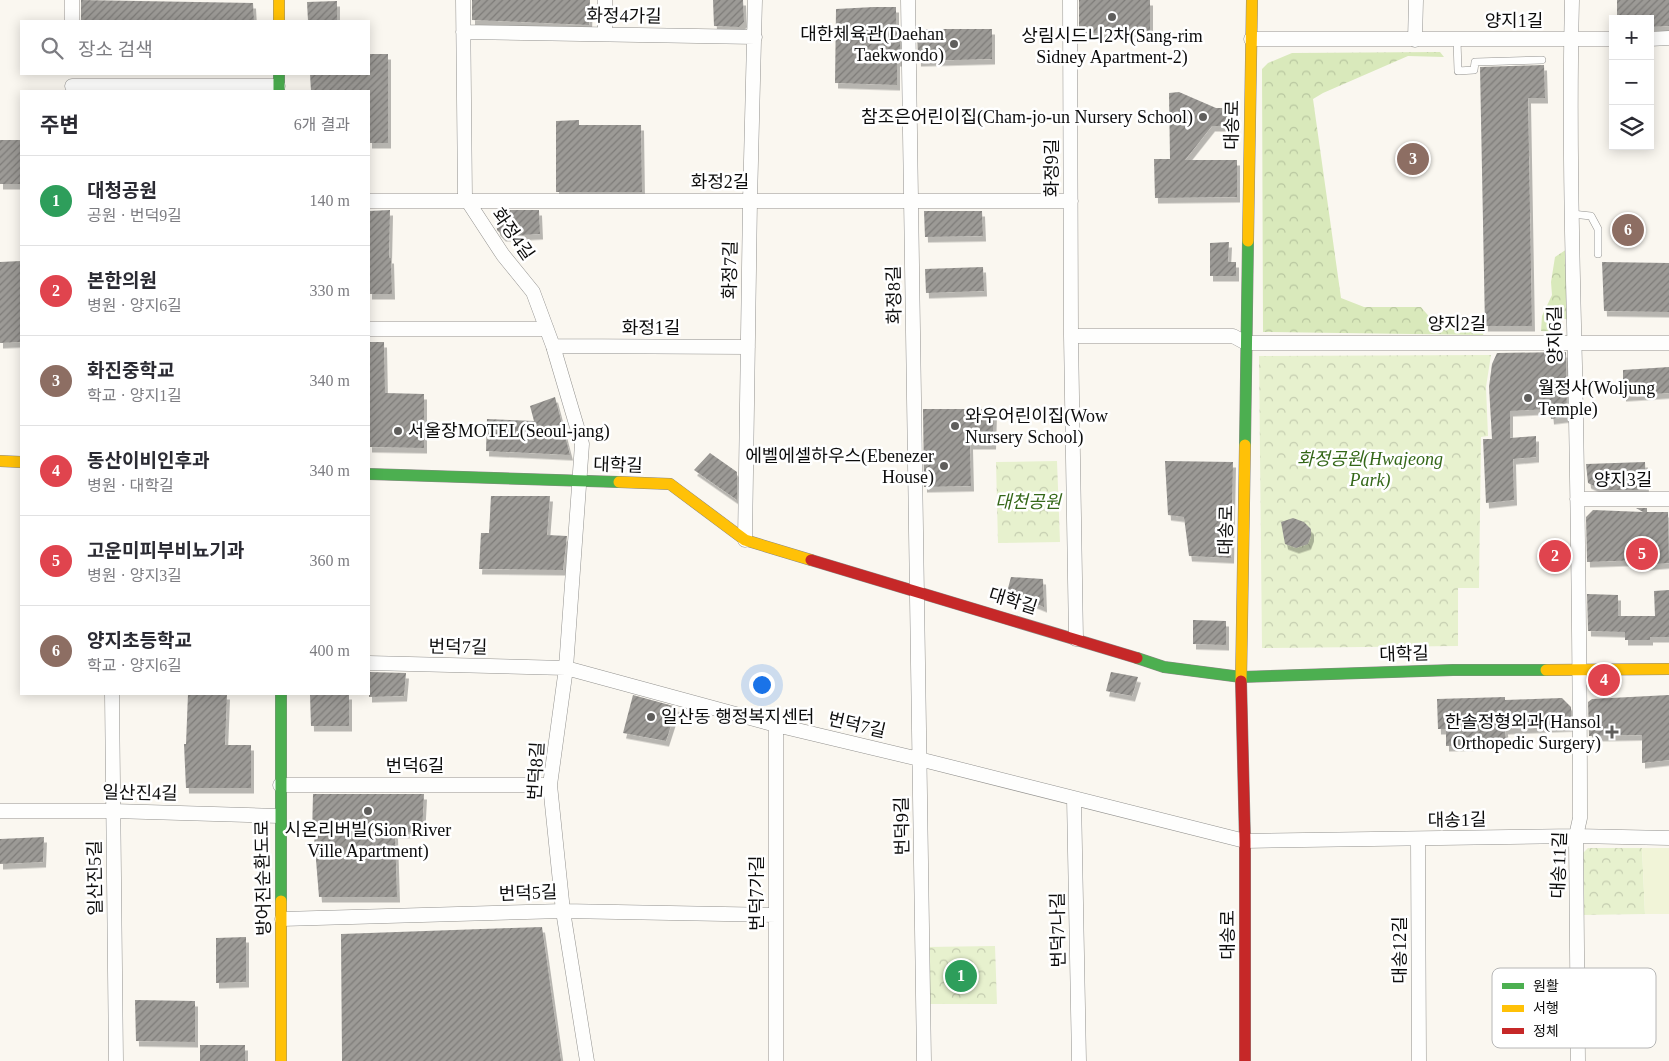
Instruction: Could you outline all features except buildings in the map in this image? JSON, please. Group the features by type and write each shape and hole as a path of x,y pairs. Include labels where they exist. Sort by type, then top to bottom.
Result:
{"street":[{"path":"72,0 72,20"},
{"path":"279,0 279,20"},
{"name":"화정4길","path":"463,0 464,197 532,292 553,346 582,444 580,481"},
{"path":"605,0 605,34"},
{"name":"화정7길","path":"745,540 755,0"},
{"name":"화정8길","path":"908,0 917,590"},
{"name":"화정9길","path":"1070,0 1071,336 1076,639"},
{"name":"대송로","path":"1245,1061 1245,841 1241,676 1252,0"},
{"path":"1415,40 1416,0"},
{"name":"양지6길","path":"1572,0 1570,67 1580,669"},
{"name":"화정4가길","path":"463,32 755,37"},
{"path":"1654,38 1669,38"},
{"name":"양지1길","path":"1251,39 1609,40"},
{"path":"72,84 279,84"},
{"name":"화정2길","path":"370,201 1071,201"},
{"path":"370,329 547,329"},
{"path":"1071,336 1233,336 1246,343"},
{"name":"양지2길","path":"1246,343 1669,342"},
{"name":"화정1길","path":"553,346 748,347"},
{"path":"0,461 20,462"},
{"name":"대학길","path":"370,474 670,484 745,540 917,590 1164,668 1241,676 1453,670 1669,669"},
{"name":"번덕8길","path":"580,481 566,668 550,785 563,911 587,1061"},
{"name":"양지3길","path":"1577,499 1669,499"},
{"name":"번덕9길","path":"917,590 924,1061"},
{"name":"번덕7길","path":"370,663 566,668 776,725 1245,841"},
{"name":"대송11길","path":"1577,968 1576,836 1580,818 1580,669"},
{"name":"일산진5길","path":"112,695 116,1061"},
{"name":"방어진순환도로","path":"281,695 279,816 282,919 281,1061"},
{"name":"번덕7가길","path":"776,725 776,1061"},
{"name":"번덕6길","path":"280,785 550,785"},
{"name":"번덕7나길","path":"1074,798 1079,1061"},
{"name":"일산진4길","path":"0,811 113,811 279,816"},
{"name":"대송1길","path":"1245,841 1418,840 1576,836 1669,838"},
{"name":"대송12길","path":"1418,840 1419,1061"},
{"name":"번덕5길","path":"282,919 563,911 776,915"},
{"name":"대송11길","path":"1578,1048 1578,1061"}],"lane":[{"path":"1457,40 1458,71 1474,70 1475,62 1542,60"},
{"path":"1572,214 1592,216 1598,229 1598,254"}],"green space":[{"path":"1440,52 1444,57 1408,56 1313,99 1341,298 1364,307 1421,307 1433,320 1444,326 1474,327 1484,332 1483,335 1263,332 1262,69 1268,63 1292,53"},
{"path":"1567,249 1568,319 1557,319 1557,332 1541,331 1542,316 1552,295 1551,282 1555,257"},
{"name":"화정공원(Hwajeong Park)","path":"1491,355 1486,387 1488,436 1481,437 1479,588 1458,588 1458,646 1262,648 1259,356"},
{"name":"대천공원","path":"1057,461 1060,542 998,543 996,462"},
{"path":"1588,848 1642,848 1645,914 1583,915 1580,856"},
{"path":"1642,848 1669,848 1669,914 1645,914"},
{"path":"995,946 997,1004 925,1004 926,947"}],"traffic: fast":[{"path":"279,75 279,90"},
{"path":"1245,445 1248,241"},
{"path":"370,474 619,482"},
{"path":"1137,658 1164,667 1241,677 1453,670 1546,670"},
{"path":"281,695 281,901"}],"traffic: slow":[{"path":"279,0 279,20"},
{"path":"1248,241 1252,0"},
{"path":"1241,681 1245,445"},
{"path":"0,461 20,462"},
{"path":"619,482 670,484 745,540 811,560"},
{"path":"1546,670 1669,669"},
{"path":"281,901 281,1061"}],"traffic: jam":[{"path":"811,560 1137,658"},
{"path":"1241,681 1245,841 1245,1061"}],"place":[{"name":"상림시드니2차(Sang-rim Sidney Apartment-2)","path":"1112,17"},
{"name":"대한체육관(Daehan Taekwondo)","path":"954,44"},
{"name":"참조은어린이집(Cham-jo-un Nursery School)","path":"1203,117"},
{"name":"화진중학교","path":"1413,159"},
{"name":"양지초등학교","path":"1628,230"},
{"name":"월정사(Woljung Temple)","path":"1528,398"},
{"name":"와우어린이집(Wow Nursery School)","path":"955,426"},
{"name":"서울장MOTEL(Seoul-jang)","path":"398,431"},
{"name":"에벨에셀하우스(Ebenezer House)","path":"944,466"},
{"name":"고운미피부비뇨기과","path":"1642,554"},
{"name":"본한의원","path":"1555,556"},
{"name":"동산이비인후과","path":"1604,680"},
{"name":"일산동 행정복지센터","path":"651,717"},
{"name":"한솔정형외과(Hansol Orthopedic Surgery)","path":"1612,732"},
{"name":"시온리버빌(Sion River Ville Apartment)","path":"368,811"},
{"name":"대청공원","path":"961,976"}]}
